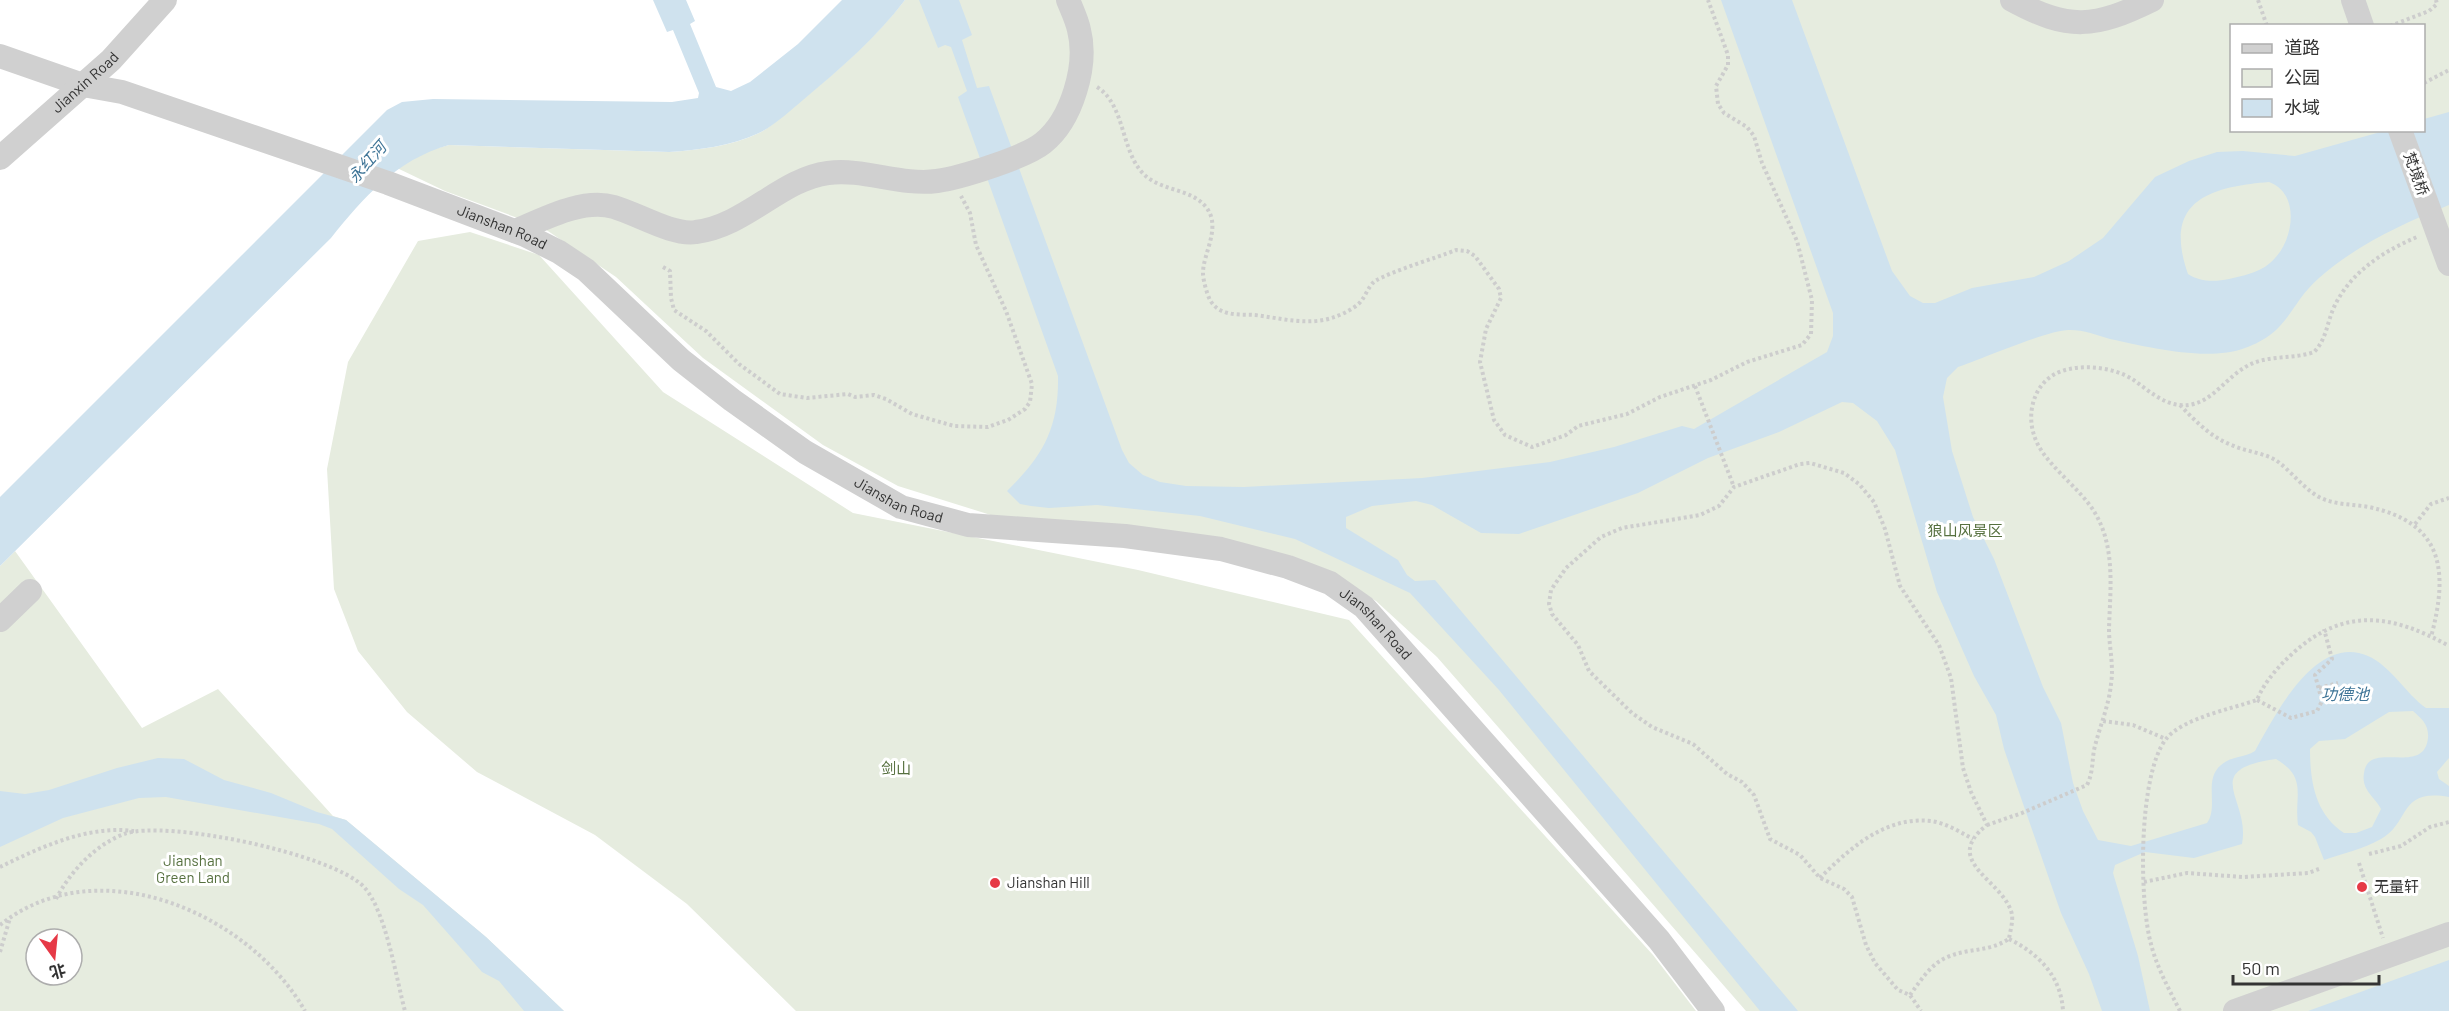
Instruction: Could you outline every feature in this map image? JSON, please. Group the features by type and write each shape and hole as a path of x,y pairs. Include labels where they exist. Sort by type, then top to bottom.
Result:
{"street":[{"name":"Jianxin Road","path":"0,158 83,85 165,0"},
{"path":"514,231 574,208 598,205 613,206 684,232 697,232 733,220 765,204 801,180 829,172 935,181 962,175 1034,149 1044,143 1058,126 1069,106 1076,82 1081,51 1080,31 1068,0"},
{"path":"2012,0 2038,14 2068,23 2097,22 2152,0"},
{"path":"2353,0 2361,24"},
{"name":"Jianshan Road","path":"0,56 83,85 122,92 388,183 514,231 559,252 586,270 681,360 805,452 901,507 968,525 1125,536 1221,549 1288,567 1330,583 1364,606 1659,940 1713,1011"},
{"name":"梵境桥","path":"2401,132 2449,264"},
{"path":"0,620 30,591"},
{"path":"2235,1011 2449,934"}],"path":[{"path":"1076,82 1105,92 1114,106 1130,154 1148,179 1197,200 1208,208 1212,224 1210,249 1203,273 1210,300 1220,310 1232,315 1308,324 1356,306 1374,282 1456,250 1467,251 1475,256 1499,289 1501,298 1485,329 1480,362 1494,420 1505,435 1532,447 1566,435 1578,426 1628,414 1660,397 1695,386 1746,362 1802,345 1808,340 1813,324 1806,270 1797,242 1762,163 1754,136 1747,127 1724,113 1718,104 1716,86 1728,65 1728,55 1708,0"},
{"path":"2258,0 2266,24"},
{"path":"2396,24 2429,12 2437,4 2436,0"},
{"path":"2425,82 2449,70"},
{"path":"663,267 670,271 674,310 716,339 740,364 780,394 807,398 848,394 855,397 874,395 933,422 972,428 988,427 1008,420 1025,409 1032,391 1032,384 1006,310 976,245 962,175"},
{"path":"2009,939 2012,915 2006,901 1973,865 1970,854 1973,839 1987,825 2022,813 2087,785 2092,775 2094,751 2112,682 2109,632 2112,577 2104,531 2095,512 2042,451 2034,437 2030,419 2033,402 2040,386 2061,372 2088,368 2115,371 2167,403 2193,405 2205,400 2246,366 2266,360 2304,356 2314,352 2322,344 2335,306 2347,285 2366,266 2434,223"},
{"path":"1695,386 1734,487"},
{"path":"2180,405 2201,427 2234,446 2276,460 2319,497 2332,502 2393,514 2415,524 2432,540 2444,574 2443,604 2431,637"},
{"path":"1921,1011 1910,995 1898,990 1875,963 1866,945 1852,897 1844,889 1820,878 1800,855 1770,839 1754,795 1742,782 1727,774 1693,744 1652,727 1632,713 1589,671 1578,645 1552,614 1549,604 1551,590 1566,568 1601,537 1622,528 1700,515 1719,506 1734,487 1800,464 1810,463 1844,472 1874,502 1885,529 1900,586 1938,645 1951,678 1964,768 1971,792 1987,825"},
{"path":"2415,524 2431,504 2449,498"},
{"path":"2257,700 2263,686 2284,662 2324,629 2354,621 2369,620 2391,623 2449,646"},
{"path":"2180,1011 2151,943 2145,912 2146,798 2150,775 2166,739 2181,726 2257,700 2291,718 2317,711 2322,701 2316,675 2332,659 2324,629"},
{"path":"2319,688 2338,682"},
{"path":"2103,721 2133,725 2166,739"},
{"path":"1820,878 1847,850 1866,838 1910,822 1931,821 1973,839"},
{"path":"2369,854 2401,846 2430,827 2449,822"},
{"path":"0,867 33,852 101,829 156,830 217,837 311,859 349,876 366,890 377,907 405,1011"},
{"path":"56,899 65,882 92,854 112,840 138,831"},
{"path":"2359,863 2389,956"},
{"path":"2144,882 2187,873 2243,877 2319,870"},
{"path":"0,925 10,918 56,899 100,891 130,892 177,905 221,927 265,959 305,1011"},
{"path":"0,952 10,918"},
{"path":"1910,995 1925,975 1950,956 1982,951 2009,939"},
{"path":"2009,939 2029,949 2058,983 2063,1011"}],"green space":[{"name":"狼山风景区","path":"905,0 2449,0 2449,1011 1746,1011 1437,657 1376,601 1323,568 994,516 898,486 823,445 703,358 616,277 542,227 445,191 397,168 427,151 449,145 669,152 704,149 738,141 768,128 852,57 880,30"},
{"name":"剑山","path":"470,232 539,255 663,392 853,513 1138,570 1349,620 1653,955 1696,1011 796,1011 687,904 595,835 477,772 407,712 358,651 334,589 327,469 348,362 418,241"},
{"name":"Jianshan Green Land","path":"15,551 142,728 218,689 333,816 346,820 486,937 564,1011 0,1011 0,566"}],"water":[{"name":"永红河","path":"653,0 686,0 695,21 690,24 716,87 731,91 750,82 798,44 842,0 905,0 857,53 788,113 765,130 737,141 703,149 669,152 449,145 413,160 397,170 382,182 331,238 0,566 0,497 387,110 402,102 433,99 672,102 698,98 699,93 673,30 667,32"},
{"name":"功德池","path":"919,0 959,0 972,35 962,40 977,88 989,86 1122,450 1129,463 1143,475 1160,482 1186,486 1244,487 1422,478 1550,462 1614,447 1682,426 1694,429 1827,352 1833,336 1833,313 1721,0 1792,0 1892,271 1910,296 1923,303 1935,303 1972,288 2034,277 2069,261 2103,238 2155,177 2189,161 2217,152 2243,151 2295,156 2380,132 2425,132 2425,119 2449,112 2449,205 2381,236 2349,255 2319,278 2280,326 2260,341 2245,348 2213,354 2178,352 2080,331 2060,331 1958,367 1947,378 1943,397 1952,451 1973,517 1994,559 2043,687 2061,723 2073,783 2083,811 2098,840 2131,846 2207,823 2212,809 2212,785 2216,771 2229,760 2255,751 2286,699 2299,681 2315,666 2331,656 2349,652 2368,656 2384,666 2426,708 2449,708 2449,758 2437,772 2439,779 2449,786 2449,797 2421,797 2407,808 2397,824 2381,839 2324,860 2315,837 2298,825 2298,788 2296,780 2286,766 2276,759 2253,764 2239,771 2233,779 2233,789 2243,828 2242,844 2194,858 2145,852 2115,865 2113,873 2138,956 2150,1011 2102,1011 2089,974 2061,913 2004,749 1996,715 1974,676 1937,592 1895,450 1877,421 1853,403 1842,402 1779,432 1708,458 1638,493 1519,534 1481,533 1432,505 1416,501 1372,506 1346,517 1346,528 1398,560 1407,575 1415,581 1435,580 1798,1011 1760,1011 1499,690 1410,593 1295,539 1200,516 1097,505 1049,508 1031,506 1020,504 1007,491 1030,466 1046,440 1056,411 1058,376 958,97 967,91 951,47 945,45 938,48","holes":["2269,182 2286,196 2290,206 2290,228 2281,249 2270,263 2254,272 2224,280 2203,280 2188,274 2182,250 2181,230 2186,215 2196,203 2226,188 2246,184","2413,711 2426,726 2428,738 2424,749 2417,755 2385,757 2368,763 2364,773 2364,784 2381,809 2372,827 2356,833 2344,833 2334,825 2320,807 2313,785 2310,749 2319,741 2345,739 2389,712"]},
{"path":"158,758 184,759 224,780 271,793 317,812 346,820 486,937 564,1011 524,1011 499,981 482,972 423,905 399,889 332,829 319,824 166,797 139,798 63,818 0,847 0,791 25,794 49,790 117,768"},
{"path":"2449,960 2449,1011 2308,1011"}],"place":[{"name":"Jianshan Hill","path":"995,883"},
{"name":"无量轩","path":"2362,887"}]}
